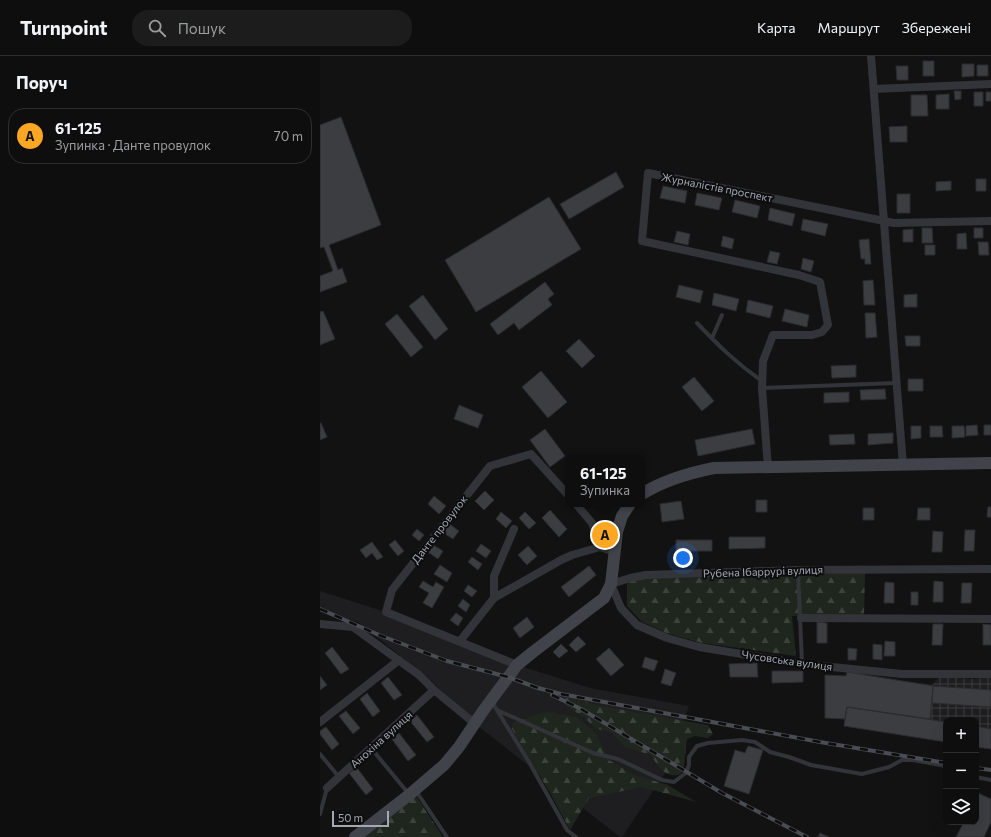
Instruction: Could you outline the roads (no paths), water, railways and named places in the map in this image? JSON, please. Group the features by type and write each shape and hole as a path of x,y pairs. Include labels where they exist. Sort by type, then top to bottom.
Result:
{"main road":[{"path":"645,492 650,488 672,479 693,472 714,468 991,463"},
{"path":"355,837 412,793 444,765 474,723 494,705 517,665 604,598 611,584 617,532 622,516 628,507"}],"street":[{"path":"871,56 903,465"},
{"path":"874,89 991,84"},
{"name":"Журналістів проспект","path":"768,468 762,385 763,361 773,335 812,335 822,332 828,326 820,282 799,275 642,241 648,173 883,220"},
{"path":"883,220 894,223 991,220"},
{"name":"Данте провулок","path":"517,665 386,612 392,590 490,466 531,454 565,492"},
{"path":"579,507 592,523 600,547"},
{"path":"494,598 494,576 514,529"},
{"path":"460,641 494,598 572,555 600,547 615,552"},
{"name":"Рубена Ібаррурі вулиця","path":"611,584 646,575 798,570 991,569"},
{"name":"Чусовська вулиця","path":"611,584 621,608 637,625 667,638 699,647 802,664 902,674 991,674"},
{"path":"801,618 991,618"},
{"path":"320,624 353,627 419,675 434,690 474,723"},
{"path":"320,722 399,660"},
{"name":"Анохіна вулиця","path":"327,788 434,690"}],"lane":[{"path":"712,338 722,315"},
{"path":"697,323 741,367 762,385 896,383"},
{"path":"798,570 802,664"},
{"path":"494,705 594,753 618,759 662,780 674,782 686,773 689,765 689,757 697,746 708,743 742,740 755,742 770,752 788,756 811,765 862,774 889,767 902,760 913,760 943,765"},
{"path":"494,705 529,762 567,830 576,837"},
{"path":"371,748 412,793 447,837"},
{"path":"320,754 338,777"},
{"path":"979,777 991,780"},
{"path":"320,814 327,788"}],"railway":[{"path":"320,609 379,635 447,661 508,677 538,688 561,694 820,742 943,762"},
{"path":"552,695 581,709 722,793 807,837"},
{"path":"979,768 991,770"}],"place":[{"name":"61-125","path":"605,535"}]}
